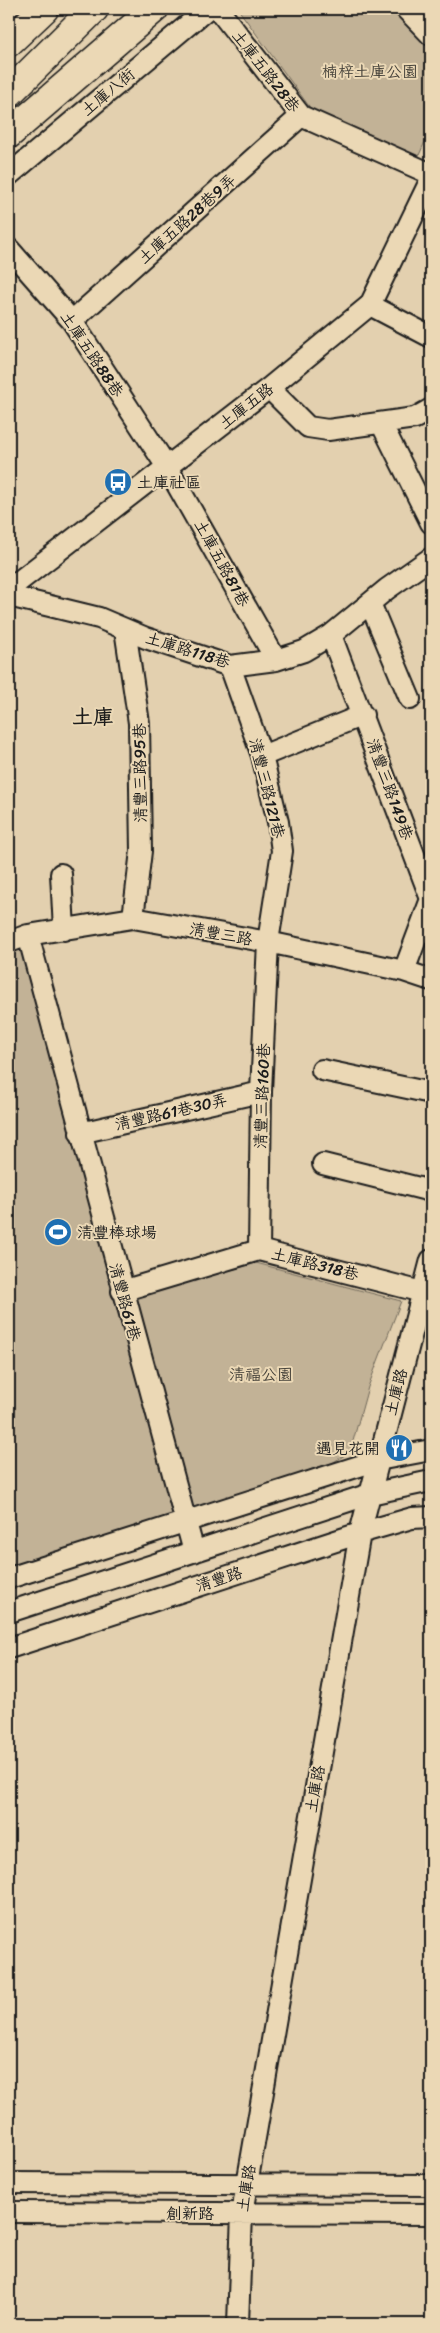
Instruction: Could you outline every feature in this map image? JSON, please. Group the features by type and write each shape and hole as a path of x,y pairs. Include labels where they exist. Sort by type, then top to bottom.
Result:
{"highway":[{"path":"9,42 44,9"},
{"path":"9,93 94,9"},
{"path":"9,134 154,9"}],"street":[{"name":"土庫八街","path":"9,175 207,9"},
{"name":"土庫五路28巷","path":"218,9 301,116 431,174"},
{"path":"406,9 431,34"},
{"name":"土庫五路28巷9弄","path":"72,321 301,116"},
{"name":"土庫五路","path":"9,589 269,388 370,305 431,179"},
{"name":"土庫五路88巷","path":"9,248 72,321 167,467"},
{"path":"370,305 431,337"},
{"path":"269,388 308,427 328,430 416,418 431,409"},
{"path":"381,423 431,523"},
{"name":"土庫五路81巷","path":"167,467 276,660"},
{"name":"土庫路118巷","path":"9,596 99,618 185,652 230,666 276,660 304,651 331,635 370,603 431,558"},
{"path":"370,603 410,699"},
{"name":"清豐三路95巷","path":"125,629 139,724 141,851 133,918"},
{"name":"清豐三路149巷","path":"331,635 363,714 431,900 404,972"},
{"name":"清豐三路121巷","path":"230,666 262,756 278,822 282,851 268,942"},
{"path":"262,756 363,714"},
{"path":"62,874 64,930"},
{"name":"清豐三路","path":"9,942 28,935 133,918 268,942 404,972 431,980"},
{"name":"清豐路61巷","path":"28,935 122,1291 194,1552"},
{"name":"清豐三路160巷","path":"259,1250 261,1092 268,942"},
{"path":"322,1070 431,1093"},
{"name":"清豐路61巷30弄","path":"80,1133 261,1092"},
{"path":"323,1164 431,1191"},
{"name":"土庫路318巷","path":"122,1291 259,1250 424,1302"},
{"name":"土庫路","path":"238,2324 242,2213 246,2184 360,1534 378,1460 424,1302 431,1260"},
{"path":"9,1578 378,1460 431,1450"},
{"name":"清豐路","path":"9,1612 370,1494 431,1481"},
{"name":"清豐路","path":"9,1648 360,1534 412,1518 431,1518"},
{"name":"創新路","path":"9,2183 431,2185"},
{"name":"創新路","path":"9,2212 431,2214"}],"green space":[{"name":"楠梓土庫公園","path":"238,9 396,9 431,44 431,128 416,162 311,109"},
{"name":"清福公園","path":"28,935 134,1297 256,1263 401,1301 368,1387 350,1452 332,1463 312,1469 186,1522 9,1574 9,942"}],"place":[{"name":"土庫社區","path":"118,482"},
{"name":"清豐棒球場","path":"58,1232"},
{"name":"遇見花開","path":"399,1448"}],"district":[{"name":"土庫","path":"93,717"}]}
